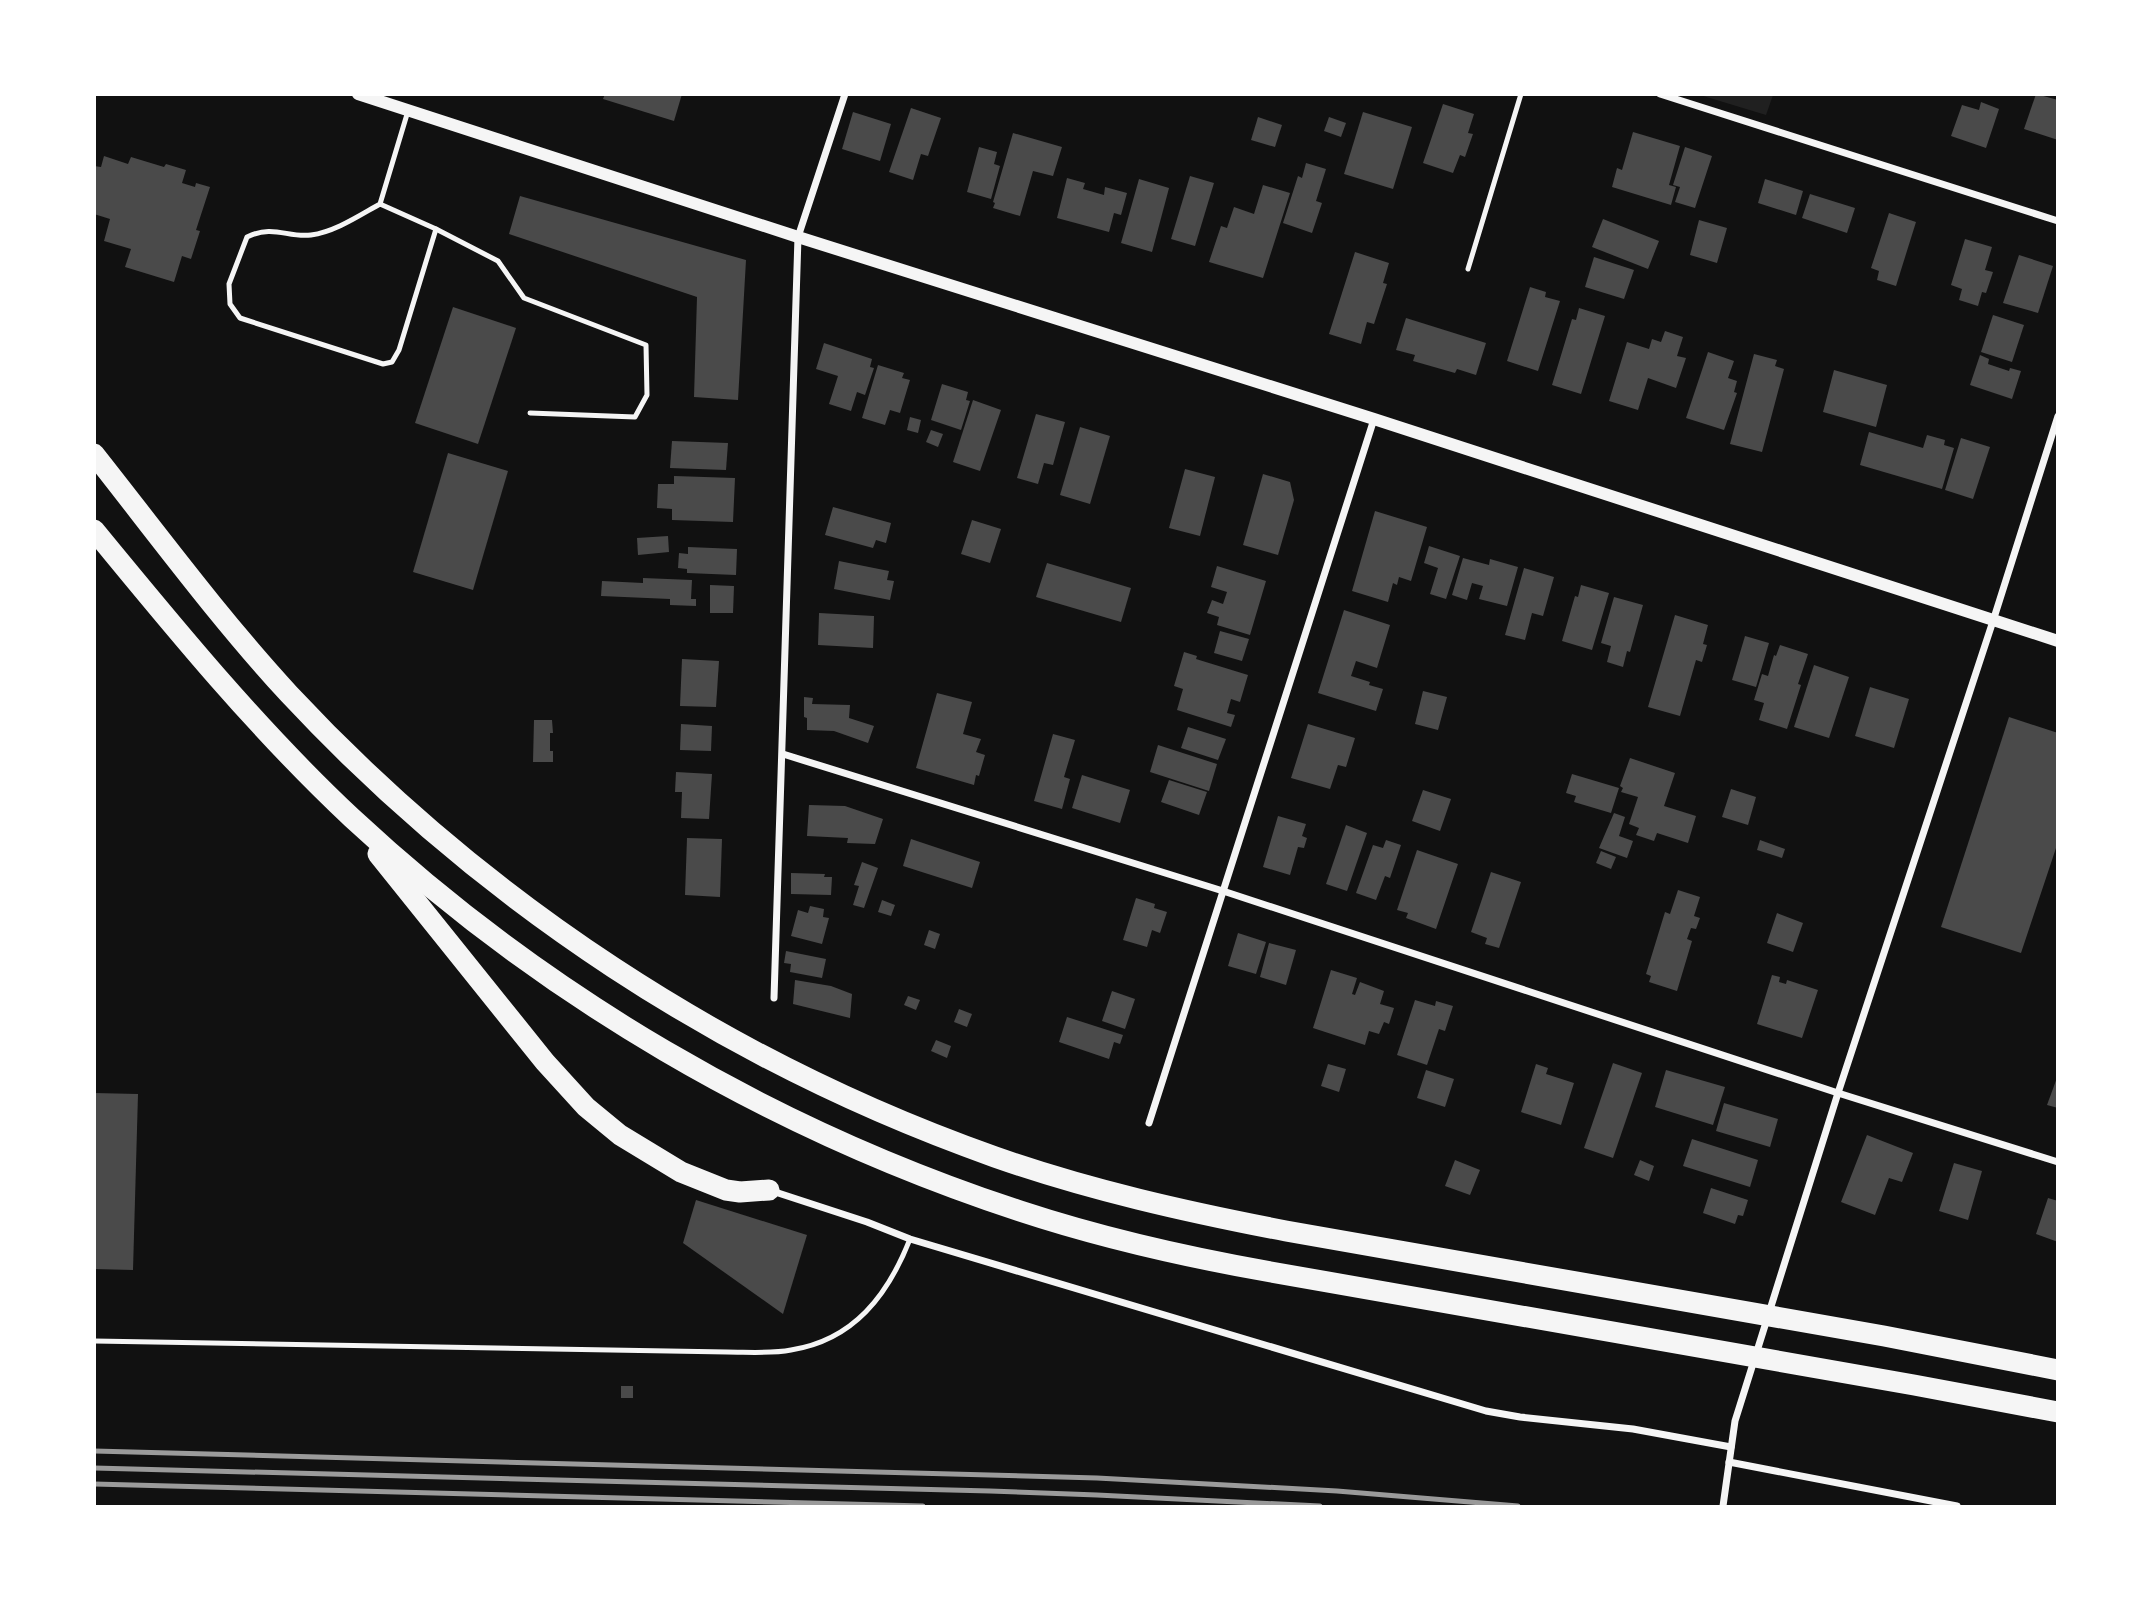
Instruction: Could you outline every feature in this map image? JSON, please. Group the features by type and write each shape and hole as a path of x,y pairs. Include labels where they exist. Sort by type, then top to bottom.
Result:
{"highway":[{"path":"94,454 223,618 288,693 360,766 434,833 511,895 634,981 722,1033 821,1085 900,1120 995,1157 1089,1186 1187,1211 1286,1231 1884,1336 2057,1370"},
{"path":"94,530 228,690 297,764 410,870 486,932 569,990 709,1077 789,1118 880,1159 976,1196 1073,1227 1220,1263 2057,1412"},
{"path":"352,818 441,934 545,1062 586,1107 620,1135 681,1172 726,1190 769,1190"}],"street":[{"path":"358,94 2057,641"},
{"path":"774,998 798,237 845,94"},
{"path":"1660,94 2057,221"},
{"path":"1723,1507 1735,1421 2057,416"},
{"path":"1149,1123 1374,419"},
{"path":"783,754 1223,891 2057,1162"},
{"path":"769,1190 910,1239 1486,1411 1633,1429 1731,1447"},
{"path":"1729,1462 1957,1507"}],"lane":[{"path":"1468,269 1521,94"},
{"path":"408,111 380,204 349,221 310,236 259,231 247,237 229,284 230,304 240,318 383,365 391,362 399,351 436,229"},
{"path":"380,204 498,261 524,298 646,345 647,395 635,417 530,413"},
{"path":"94,1341 789,1351 829,1340 863,1316 890,1281 910,1239"}],"shaded area":[{"path":"1700,95 1773,95 1766,115"}],"building":[{"path":"605,94 682,94 674,121 603,99"},
{"path":"2036,94 2058,100 2058,140 2024,129"},
{"path":"1981,102 1999,109 1986,148 1951,136 1962,105 1979,110"},
{"path":"1443,104 1474,114 1468,133 1473,134 1465,157 1460,155 1453,173 1423,163"},
{"path":"911,108 941,118 928,156 921,154 913,180 889,172"},
{"path":"853,112 891,124 880,161 842,149"},
{"path":"1363,112 1412,127 1393,189 1344,174"},
{"path":"1258,117 1282,125 1275,147 1251,140"},
{"path":"1329,117 1346,123 1341,137 1324,131"},
{"path":"1633,132 1680,146 1669,185 1676,187 1671,205 1612,187 1617,168 1622,170"},
{"path":"1013,133 1062,147 1053,176 1033,171 1020,216 993,208"},
{"path":"979,147 997,152 994,164 1000,166 991,199 967,192"},
{"path":"1685,147 1712,156 1695,208 1675,202 1680,187 1673,185"},
{"path":"104,156 128,164 131,157 164,167 166,164 186,170 182,183 195,187 196,183 210,187 196,230 200,231 191,259 182,256 174,282 125,267 131,249 104,241 110,219 94,214 94,166 101,167"},
{"path":"1306,163 1326,169 1316,201 1322,203 1312,233 1283,223 1298,176 1302,178"},
{"path":"1190,176 1214,183 1195,246 1171,239"},
{"path":"1067,178 1085,183 1083,189 1104,195 1105,187 1127,193 1121,215 1114,213 1109,232 1057,218"},
{"path":"1139,179 1169,188 1152,252 1121,243"},
{"path":"1765,179 1803,191 1796,215 1758,203"},
{"path":"1263,185 1290,193 1263,278 1209,262 1221,226 1227,228 1234,207 1254,214"},
{"path":"1810,194 1855,208 1847,233 1802,218"},
{"path":"520,196 746,260 738,400 694,397 697,297 509,234"},
{"path":"1889,213 1916,222 1896,286 1877,280 1879,271 1871,268"},
{"path":"1603,219 1659,241 1648,269 1592,247"},
{"path":"1699,220 1727,228 1717,263 1690,255"},
{"path":"1965,239 1992,247 1985,270 1993,272 1978,306 1959,300 1962,289 1951,285"},
{"path":"1355,252 1389,263 1383,283 1387,284 1374,324 1367,322 1361,344 1329,334"},
{"path":"2019,255 2053,266 2038,313 2003,303"},
{"path":"1594,257 1634,270 1624,299 1585,287"},
{"path":"1530,287 1546,292 1545,297 1560,301 1538,371 1507,361"},
{"path":"453,307 516,328 478,444 415,423"},
{"path":"1579,308 1605,316 1581,394 1552,385 1572,319 1576,320"},
{"path":"1993,315 2024,325 2012,362 1981,352"},
{"path":"1406,318 1486,343 1476,375 1457,369 1455,373 1413,361 1415,355 1396,350"},
{"path":"1665,331 1683,337 1677,356 1686,358 1676,388 1648,378 1638,410 1609,401 1627,342 1649,349 1652,339 1661,342"},
{"path":"824,343 872,359 870,367 874,368 865,395 857,392 851,411 829,404 838,376 816,369"},
{"path":"1708,352 1734,361 1728,378 1737,381 1734,392 1737,393 1724,430 1686,418"},
{"path":"1754,354 1777,360 1775,366 1784,369 1762,452 1730,444"},
{"path":"1980,355 1989,359 1988,364 2009,371 2010,368 2021,371 2012,399 1970,385"},
{"path":"878,365 904,373 902,378 910,380 900,413 890,410 885,425 862,418"},
{"path":"1834,370 1887,385 1876,427 1823,412"},
{"path":"942,384 968,392 966,400 970,401 961,430 931,420"},
{"path":"973,400 1001,410 980,471 953,462"},
{"path":"1036,414 1065,422 1053,465 1044,463 1038,484 1017,478"},
{"path":"910,417 921,420 918,433 907,430"},
{"path":"1080,427 1110,436 1090,504 1060,495"},
{"path":"931,430 943,434 938,447 926,442"},
{"path":"1869,432 1923,448 1927,435 1945,440 1944,445 1954,448 1942,489 1860,465"},
{"path":"1961,438 1990,447 1973,499 1945,490"},
{"path":"672,441 728,443 726,470 670,468"},
{"path":"448,453 508,471 473,590 413,572"},
{"path":"1185,469 1215,477 1200,536 1169,528"},
{"path":"1263,474 1290,482 1294,500 1278,555 1243,545"},
{"path":"674,476 735,478 733,522 672,520 672,509 657,508 658,484 674,484"},
{"path":"833,507 891,523 886,543 876,540 873,548 825,535"},
{"path":"1375,511 1427,527 1411,581 1399,577 1397,585 1393,583 1388,602 1352,591"},
{"path":"972,520 1001,529 990,563 961,554"},
{"path":"668,536 669,552 638,555 637,538"},
{"path":"1429,546 1460,556 1446,599 1430,594 1438,568 1424,563"},
{"path":"688,547 737,549 736,575 687,573 687,569 678,568 679,553 688,554"},
{"path":"1463,558 1489,565 1490,559 1518,567 1507,606 1479,599 1483,586 1472,583 1467,600 1452,595"},
{"path":"839,561 889,571 887,580 894,581 890,600 834,589"},
{"path":"1047,563 1131,588 1121,622 1036,597"},
{"path":"1217,566 1266,581 1250,635 1217,625 1219,617 1207,613 1212,600 1223,604 1227,592 1211,587"},
{"path":"1524,568 1554,577 1543,616 1532,613 1525,640 1505,635"},
{"path":"643,578 692,580 691,599 696,599 696,606 670,605 670,599 601,596 602,581 643,583"},
{"path":"710,585 734,586 733,613 710,613"},
{"path":"1581,585 1609,593 1592,650 1562,641 1575,596 1578,597"},
{"path":"1614,597 1643,605 1623,667 1607,662 1611,646 1601,643"},
{"path":"1344,610 1390,625 1377,668 1356,661 1351,676 1383,689 1376,711 1318,693"},
{"path":"819,613 874,616 873,648 818,645"},
{"path":"1675,615 1708,625 1703,644 1707,645 1702,662 1696,660 1680,716 1648,707"},
{"path":"1220,631 1249,639 1242,661 1214,653"},
{"path":"1745,636 1769,643 1756,687 1732,680"},
{"path":"1780,645 1808,654 1787,729 1759,720 1764,703 1754,700 1762,674 1768,676"},
{"path":"1184,652 1197,656 1196,659 1248,675 1240,702 1231,699 1227,713 1235,715 1231,727 1177,710 1183,689 1174,686"},
{"path":"682,659 719,661 716,707 680,706"},
{"path":"1814,665 1849,677 1829,738 1794,727"},
{"path":"1870,687 1909,699 1894,748 1855,736"},
{"path":"1423,691 1447,697 1438,730 1415,724"},
{"path":"937,693 972,702 963,734 981,739 976,752 985,755 974,785 916,768"},
{"path":"804,697 813,698 812,704 850,705 849,718 874,726 868,743 834,731 807,730"},
{"path":"2009,717 2058,733 2058,842 2021,953 1941,927"},
{"path":"534,720 552,720 550,751 553,751 553,762 533,762"},
{"path":"681,724 712,726 711,751 680,750"},
{"path":"1308,724 1355,738 1346,767 1338,765 1330,789 1291,778"},
{"path":"1188,727 1226,739 1218,760 1181,748"},
{"path":"1053,734 1075,740 1064,777 1070,779 1062,809 1034,801"},
{"path":"1158,745 1217,764 1209,791 1150,772"},
{"path":"1630,758 1675,773 1664,806 1696,816 1688,843 1657,833 1654,841 1636,835 1639,828 1629,824 1638,797 1621,792 1623,788 1620,786"},
{"path":"676,772 712,774 709,819 681,818 682,792 675,792"},
{"path":"1572,774 1619,788 1611,813 1574,802 1576,796 1566,793"},
{"path":"1082,775 1130,790 1120,823 1072,808"},
{"path":"1169,780 1207,792 1199,815 1161,802"},
{"path":"1731,789 1756,797 1748,825 1722,817"},
{"path":"1423,790 1451,799 1440,831 1412,821"},
{"path":"809,805 845,806 883,819 875,844 847,843 848,838 807,836"},
{"path":"1614,813 1625,817 1619,836 1633,841 1627,858 1599,848"},
{"path":"1278,816 1306,824 1302,836 1307,838 1304,848 1298,847 1290,875 1263,867"},
{"path":"1346,825 1367,833 1347,891 1326,884"},
{"path":"687,838 722,839 720,897 685,895"},
{"path":"911,839 980,862 972,888 903,866"},
{"path":"1386,840 1401,845 1390,878 1385,876 1376,900 1356,893 1373,845 1383,848"},
{"path":"1760,840 1785,849 1782,858 1757,850"},
{"path":"1417,850 1458,864 1436,929 1406,918 1408,913 1397,910"},
{"path":"1601,851 1616,857 1611,869 1596,863"},
{"path":"862,862 878,868 864,908 853,905 859,886 854,885"},
{"path":"1491,872 1521,882 1499,948 1485,944 1487,938 1471,932"},
{"path":"791,873 825,874 824,877 832,877 831,895 791,894"},
{"path":"1678,890 1700,897 1694,916 1700,918 1696,929 1691,928 1687,939 1692,941 1677,991 1649,982 1651,976 1646,974 1665,912 1670,914"},
{"path":"1136,898 1155,904 1154,908 1167,912 1160,933 1152,930 1147,947 1123,940"},
{"path":"882,900 895,905 891,916 878,912"},
{"path":"810,906 824,909 823,917 829,918 822,944 791,936 798,910 808,913"},
{"path":"1777,913 1803,923 1793,952 1767,943"},
{"path":"929,930 940,934 935,949 924,945"},
{"path":"1238,933 1266,942 1256,974 1228,966"},
{"path":"1269,943 1296,950 1286,985 1260,977"},
{"path":"786,951 826,959 822,978 790,972 791,964 784,963"},
{"path":"1331,970 1357,978 1352,994 1355,995 1360,982 1384,991 1380,1004 1394,1008 1389,1024 1384,1022 1379,1034 1369,1031 1365,1045 1313,1028"},
{"path":"1772,975 1780,977 1779,982 1786,984 1787,980 1818,990 1802,1038 1757,1024"},
{"path":"795,980 831,986 852,994 850,1018 793,1004"},
{"path":"1112,991 1135,999 1125,1029 1102,1021"},
{"path":"908,996 920,1000 916,1010 904,1005"},
{"path":"1415,1000 1435,1006 1436,1001 1453,1006 1445,1031 1439,1029 1427,1065 1397,1055"},
{"path":"959,1009 972,1014 967,1027 954,1022"},
{"path":"1067,1017 1123,1035 1120,1044 1114,1042 1109,1059 1059,1042"},
{"path":"936,1040 951,1046 947,1058 931,1051"},
{"path":"1613,1063 1642,1073 1613,1158 1584,1148"},
{"path":"1328,1064 1346,1069 1339,1092 1321,1086"},
{"path":"1536,1064 1548,1068 1546,1074 1574,1083 1561,1125 1521,1112"},
{"path":"1426,1070 1454,1079 1445,1107 1417,1098"},
{"path":"1666,1070 1725,1087 1713,1125 1655,1107"},
{"path":"2058,1075 2058,1108 2047,1105"},
{"path":"94,1093 138,1094 133,1270 94,1269"},
{"path":"1724,1103 1778,1119 1770,1147 1716,1131"},
{"path":"1867,1135 1913,1153 1902,1182 1889,1178 1875,1215 1841,1202"},
{"path":"1692,1139 1758,1160 1750,1187 1683,1166"},
{"path":"1455,1160 1480,1170 1470,1195 1445,1186"},
{"path":"1640,1160 1654,1166 1649,1181 1634,1175"},
{"path":"1954,1163 1982,1171 1968,1220 1939,1211"},
{"path":"1711,1188 1748,1200 1743,1216 1738,1215 1735,1224 1703,1213"},
{"path":"2048,1198 2058,1201 2058,1242 2036,1234"},
{"path":"696,1200 807,1235 783,1314 683,1243"},
{"path":"621,1386 633,1386 633,1398 621,1398"}],"railway":[{"path":"94,1451 1097,1478 1337,1491 1518,1506"},
{"path":"94,1468 990,1491 1320,1506"},
{"path":"94,1484 923,1506"}]}
